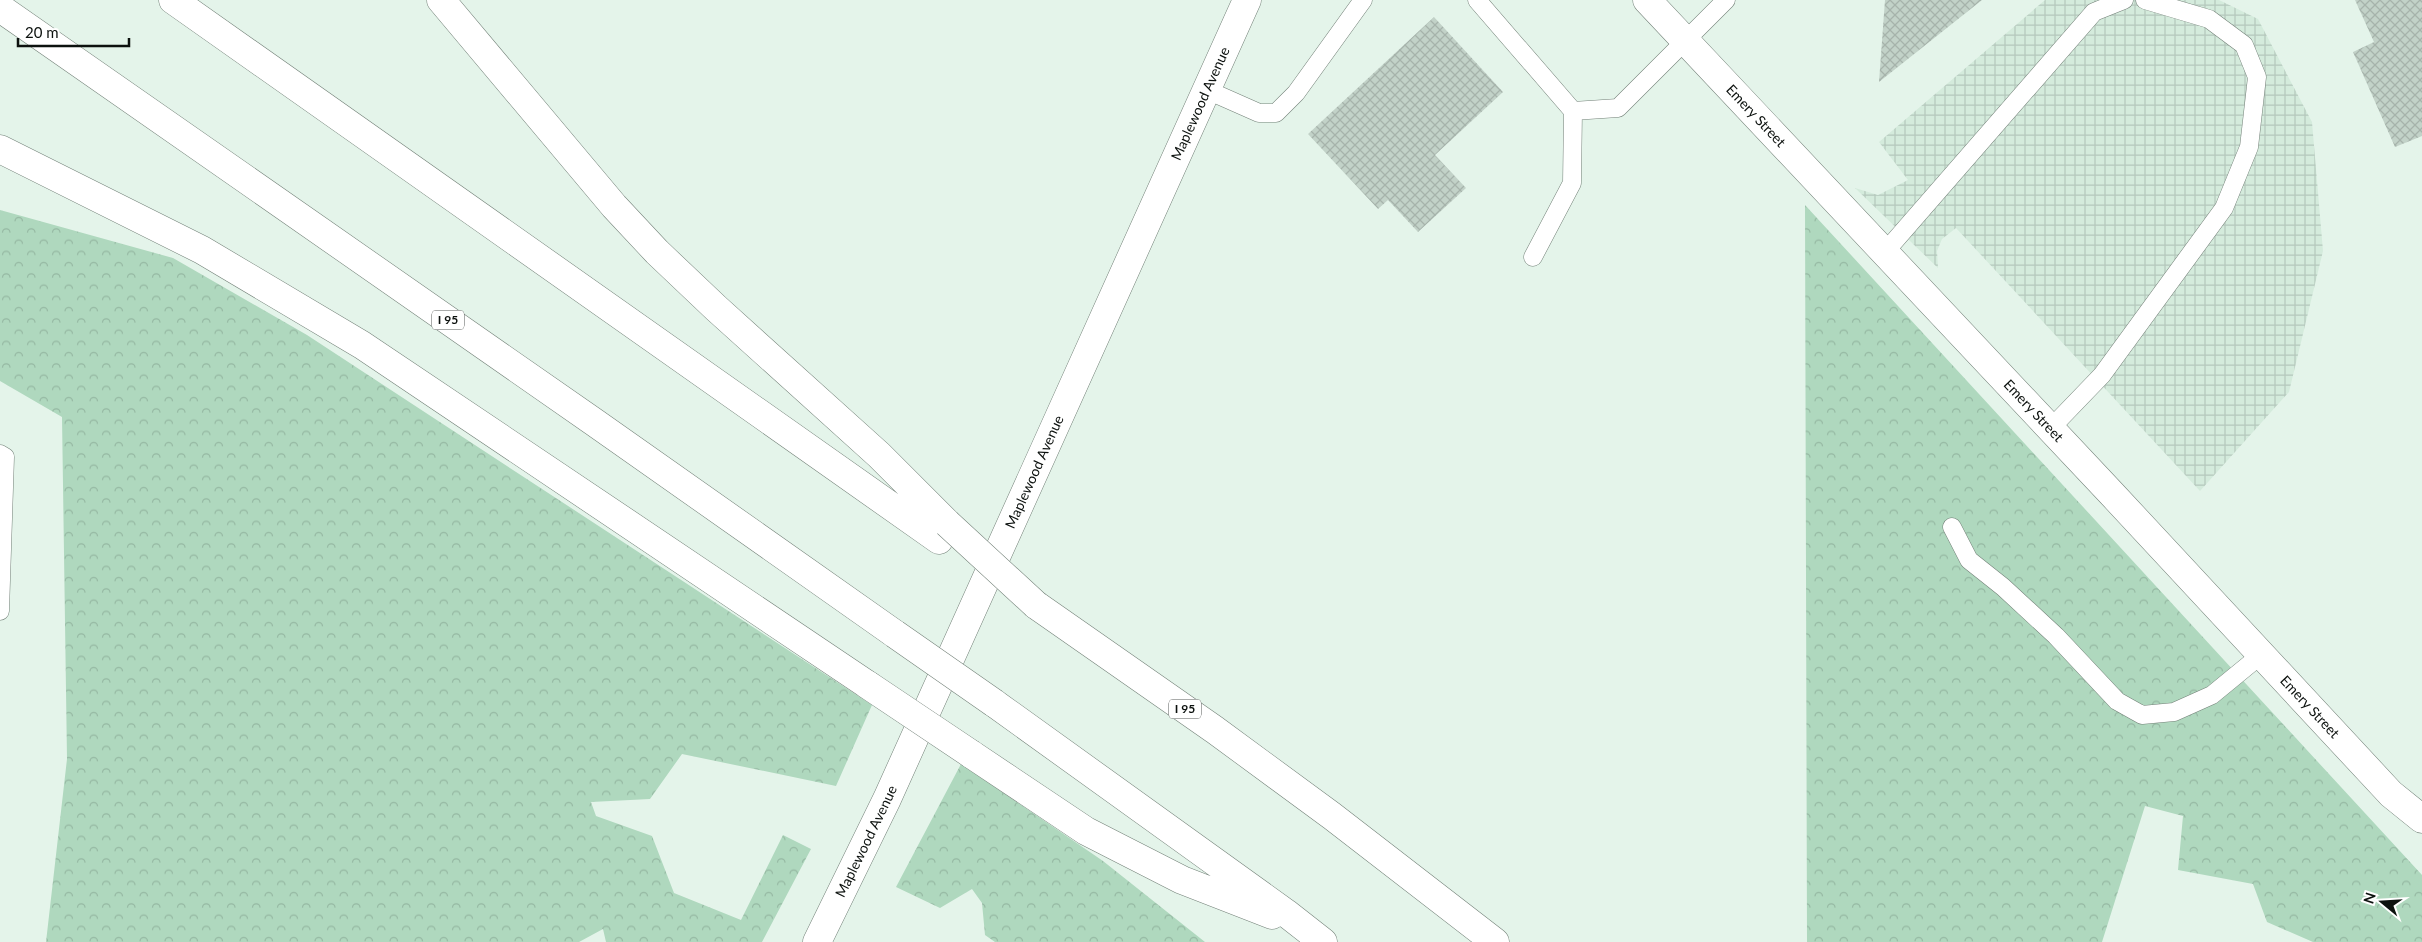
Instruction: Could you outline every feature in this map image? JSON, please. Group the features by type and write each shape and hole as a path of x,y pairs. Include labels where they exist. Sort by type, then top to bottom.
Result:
{"main road":[{"name":"I 95","path":"173,0 943,531 1036,605 1215,730 1332,816 1495,942"},
{"path":"441,0 614,206 657,252 716,308 879,455 943,531"},
{"name":"Maplewood Avenue","path":"817,942 887,799 1247,0"},
{"name":"Emery Street","path":"1647,0 2262,654 2391,794 2422,819"},
{"name":"I 95","path":"0,8 994,703 1314,935"},
{"path":"0,149 202,250 362,345 1086,831 1182,880 1314,935"}],"lane":[{"path":"1207,90 1260,113 1276,113 1296,93 1363,0"},
{"path":"1477,0 1573,111 1572,183 1533,257"},
{"path":"1573,111 1618,108 1726,0"},
{"path":"1885,252 2094,12 2124,0"},
{"path":"2050,428 2102,375 2224,208 2249,147 2257,77 2244,44 2209,19 2144,0"},
{"path":"0,454 5,457 0,611"},
{"path":"1952,527 1969,560 2003,587 2056,636 2117,701 2142,714 2174,712 2212,695 2262,654"}],"shaded area":[{"path":"2045,0 2219,0 2258,19 2312,122 2323,251 2289,392 2200,491 1956,228 1942,239 1937,251 1938,268 1855,188 1878,195 1908,180 1879,142"}],"green space":[{"path":"1805,205 2422,875 2422,942 2313,942 2267,922 2253,884 2178,870 2183,816 2145,806 2102,942 1807,942"},
{"path":"0,210 173,258 307,335 872,705 836,786 682,754 650,799 591,802 596,816 652,836 674,893 741,920 783,835 811,849 762,942 606,942 603,929 579,942 46,942 67,759 62,417 0,381"},
{"path":"961,764 1103,861 1205,942 995,942 985,935 982,903 972,889 940,908 896,887"}],"building":[{"path":"1885,0 1982,0 1879,82"},
{"path":"2355,0 2422,0 2422,136 2395,147 2353,52 2374,42"},
{"path":"1434,17 1503,92 1435,155 1466,188 1418,232 1388,200 1378,209 1308,134"}]}
